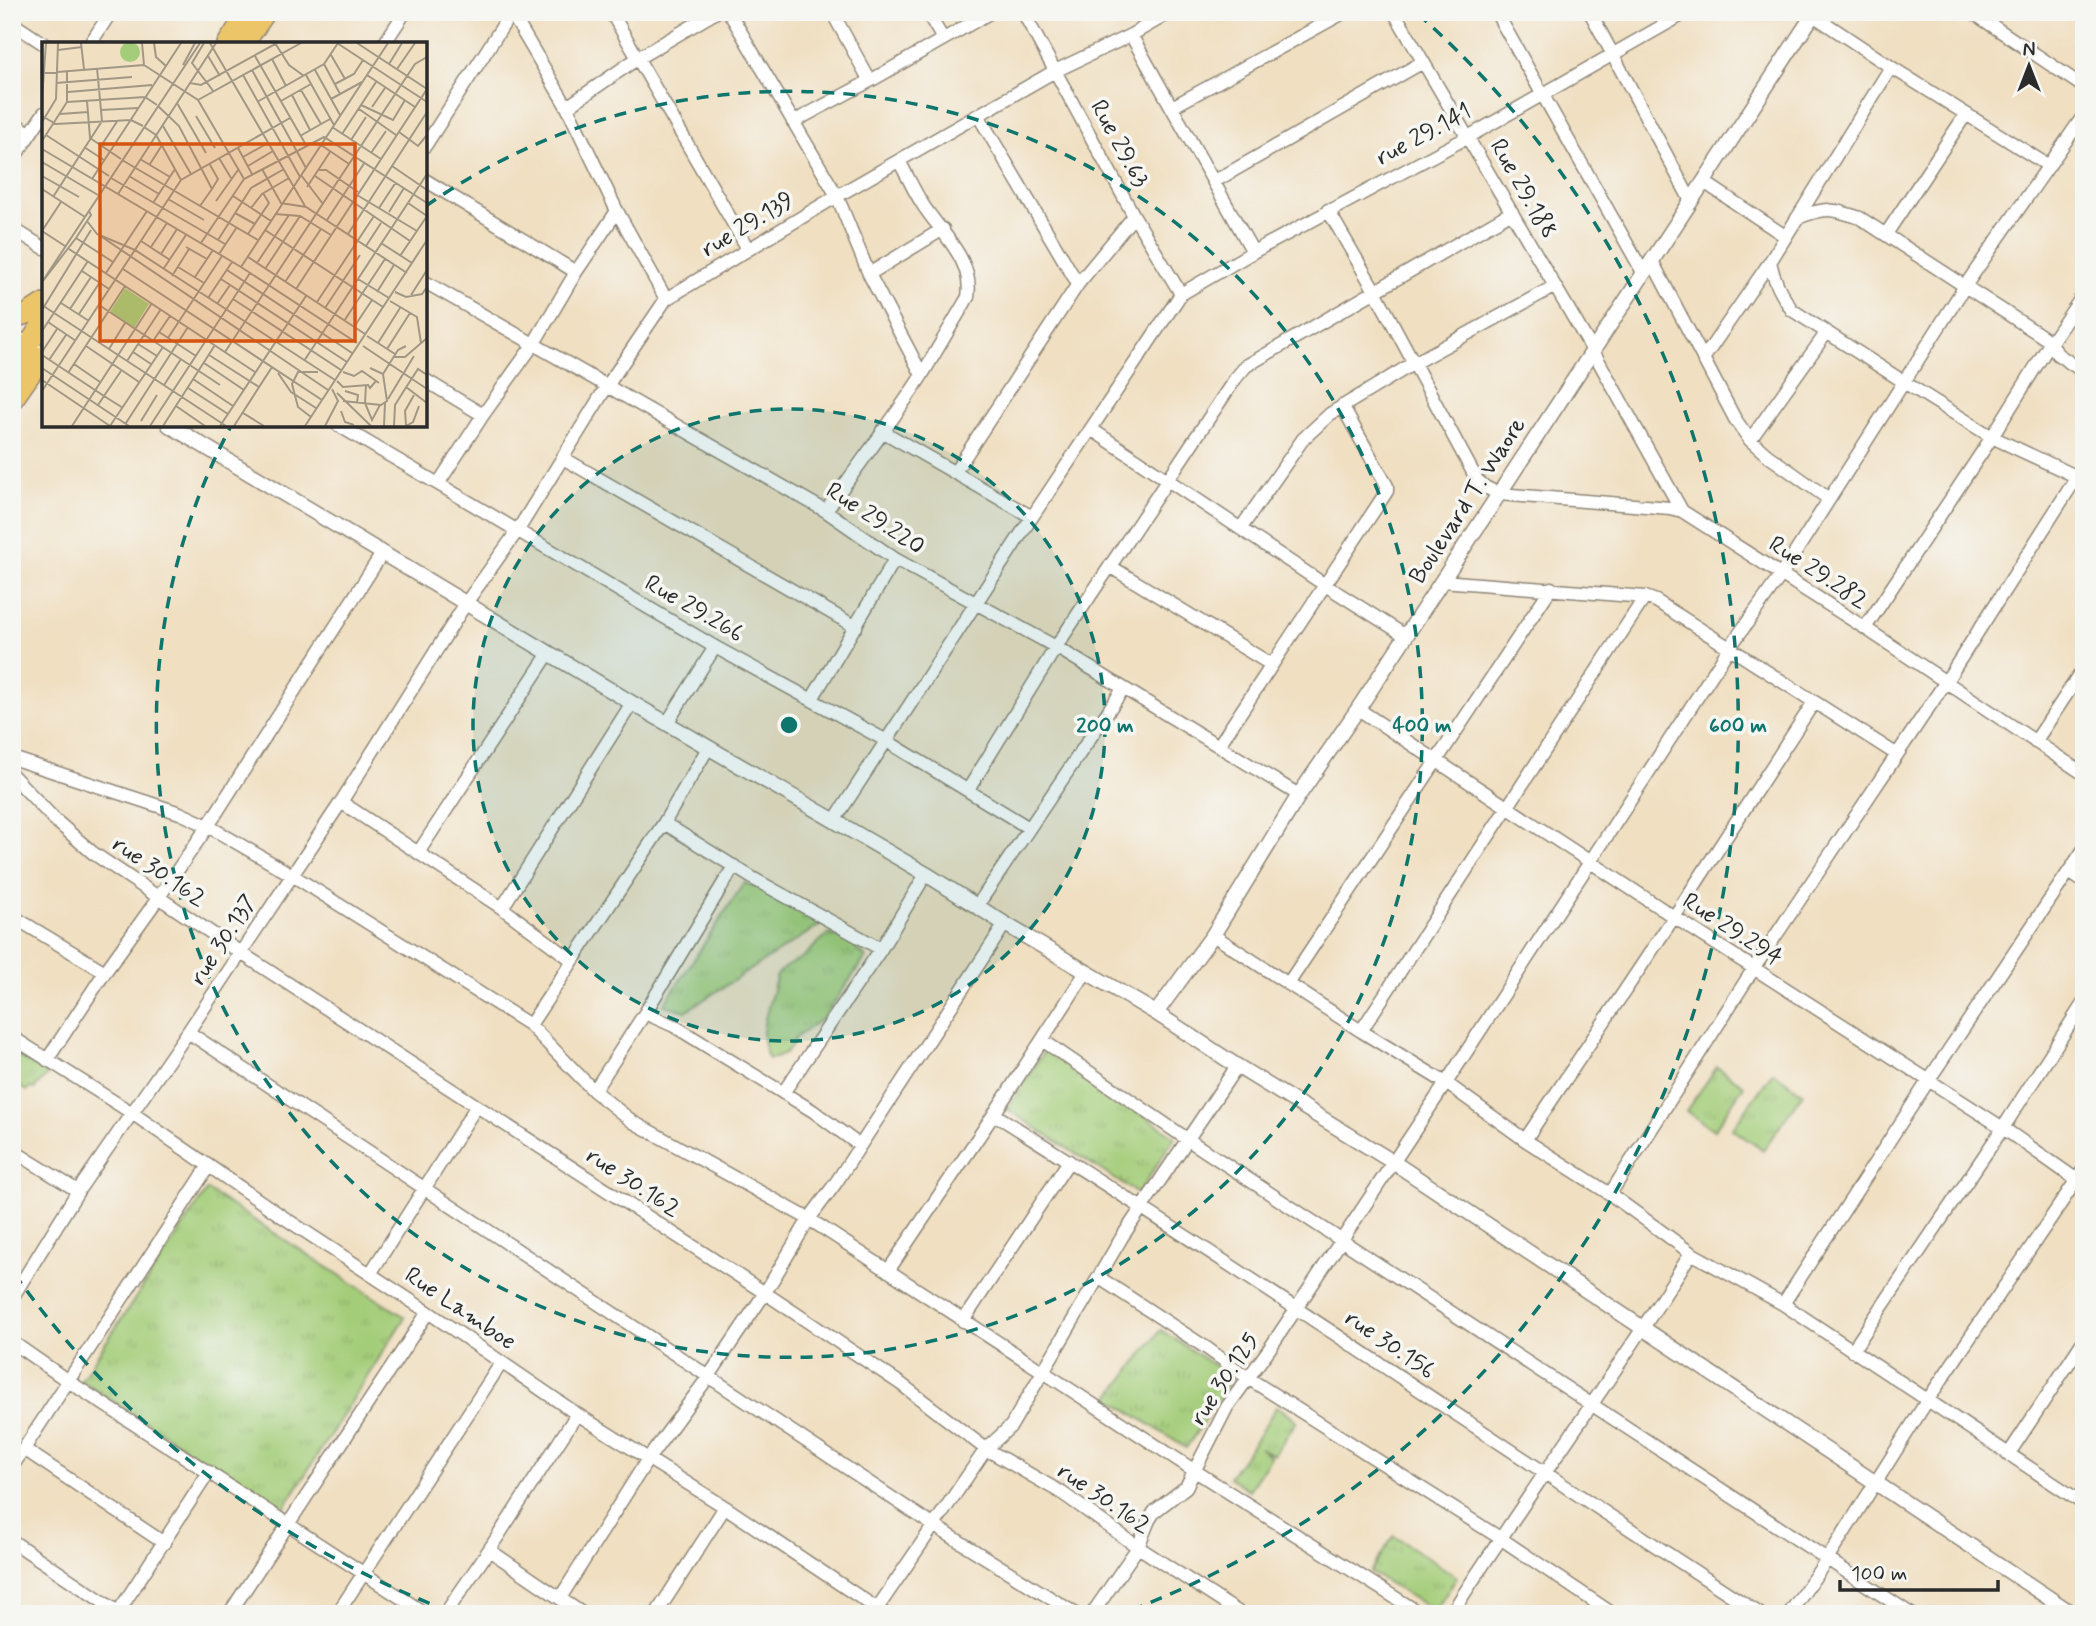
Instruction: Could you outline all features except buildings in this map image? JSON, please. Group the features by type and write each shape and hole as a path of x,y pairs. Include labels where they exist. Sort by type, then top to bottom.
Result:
{"main road":[{"path":"228,42 248,12"},
{"path":"245,42 265,12"},
{"path":"12,318 27,314 42,304"},
{"path":"12,401 42,325"},
{"path":"12,370 32,347"}],"street":[{"path":"91,42 111,12"},
{"path":"385,42 405,12"},
{"path":"611,12 748,249"},
{"path":"567,107 638,58 716,12"},
{"path":"729,12 837,196 869,274 922,375"},
{"path":"832,12 870,81"},
{"path":"927,12 943,39"},
{"path":"793,121 870,81 990,12"},
{"name":"Rue 29.63","path":"1023,12 1134,216 1181,294"},
{"name":"rue 29.139","path":"466,603 518,530 607,387 666,299 837,196 1055,71 1131,35 1171,12"},
{"path":"1172,107 1345,12"},
{"name":"Rue 29.188","path":"1394,12 1593,351 1682,512"},
{"path":"1496,12 1542,94 1703,359 1735,419 1750,440 1767,455 1829,499"},
{"path":"1590,12 1691,201"},
{"name":"rue 29.141","path":"1181,294 1253,251 1468,136 1687,12"},
{"path":"1972,12 2084,87"},
{"path":"427,143 511,13 567,107 617,211 666,299"},
{"path":"1814,13 1891,67 2049,166"},
{"name":"Boulevard T. Waore","path":"1157,1013 1213,934 1300,795 1814,13"},
{"path":"12,23 42,43"},
{"path":"1131,35 1253,251"},
{"path":"1215,181 1423,62"},
{"path":"1703,359 1770,262 1891,67"},
{"path":"1886,234 1966,114"},
{"path":"978,115 1077,284"},
{"name":"rue 30.125","path":"1092,1614 1138,1548 1155,1511 1186,1487 1220,1419 1446,1083 1730,648 1782,575 1965,286 2084,115"},
{"path":"12,161 42,116"},
{"path":"12,122 30,133"},
{"path":"826,511 882,431 896,416 968,297 969,289 961,259 943,229 924,207 899,161"},
{"path":"427,181 576,271"},
{"path":"1703,182 1785,236"},
{"path":"1328,210 1375,290 1477,480 1499,494"},
{"path":"1797,218 1820,210 1836,210 1860,218 2051,342 2057,354 2084,372"},
{"path":"438,484 533,345 576,271 617,211"},
{"path":"968,790 1056,647 1246,366 1512,212"},
{"path":"955,472 1077,284 1134,216"},
{"path":"12,228 42,247"},
{"path":"869,274 943,229"},
{"path":"1610,1194 1754,968 2082,474 1992,437 1793,310 1779,292 1770,262"},
{"name":"Rue 29.220","path":"427,283 826,511 895,559 1056,647 1300,795"},
{"path":"1241,528 1315,426 1342,406 1414,363 1555,286"},
{"path":"1865,628 2084,293"},
{"path":"834,821 1181,294"},
{"path":"1750,440 1827,332"},
{"path":"427,381 483,415"},
{"path":"1219,745 1387,489 1342,406"},
{"path":"172,427 632,703 926,874 1005,924 1157,1013 1237,1066 1393,1162 2073,1614"},
{"name":"Rue 29.266","path":"341,427 715,647 885,740 1029,828"},
{"path":"1091,429 1406,636"},
{"path":"882,431 1032,517"},
{"path":"563,458 856,627"},
{"name":"Rue 29.282","path":"1499,494 1670,508 1682,512 1865,628 2084,774"},
{"path":"47,1060 208,826 383,552"},
{"path":"812,699 895,559"},
{"path":"1111,567 1272,665"},
{"path":"1443,581 1551,588 1645,597 1656,601 1896,754"},
{"path":"1288,984 1551,588"},
{"path":"1361,1031 1645,597"},
{"name":"rue 30.137","path":"12,1298 78,1191 341,802 466,603"},
{"path":"667,723 715,647"},
{"path":"418,853 549,653"},
{"path":"2035,742 2084,668"},
{"path":"977,906 1124,689"},
{"path":"1525,1140 1814,702"},
{"path":"502,908 632,703"},
{"name":"Rue 29.294","path":"1358,709 1674,917 2081,1178"},
{"path":"530,1025 664,823 708,748"},
{"path":"12,758 165,807 208,826 292,875 530,1025 594,1091 633,1122 809,1219 1195,1471 1421,1614"},
{"name":"rue 30.162","path":"12,775 55,820 93,853 476,1107 765,1293 901,1384 986,1449 1062,1493 1138,1548 1241,1614"},
{"path":"341,802 502,908 572,960"},
{"path":"664,823 881,949"},
{"path":"1783,1304 1928,1081 2084,849"},
{"path":"594,1091 734,866"},
{"path":"2069,872 2084,882"},
{"path":"783,1093 881,949 926,874"},
{"path":"12,916 105,972"},
{"path":"560,1598 648,1458 709,1376 765,1293 809,1219 1005,924"},
{"path":"1213,934 1446,1083 1525,1140 1610,1194 1691,1253 1783,1304 2084,1504"},
{"path":"888,1270 1086,972"},
{"path":"1852,1351 2003,1128 2084,1002"},
{"path":"645,1013 674,1026 813,1111 859,1145"},
{"path":"188,1032 933,1525 1076,1614"},
{"name":"Rue Lamboe","path":"12,1037 132,1113 208,1167 577,1414 724,1507 879,1612"},
{"path":"1042,1040 1187,1139 1912,1614"},
{"path":"879,1612 933,1525 986,1449 1011,1426 1098,1277 1237,1066"},
{"path":"370,1274 476,1107"},
{"name":"rue 30.156","path":"994,1114 1143,1207 1760,1614"},
{"path":"12,1150 78,1191"},
{"path":"963,1321 1069,1161"},
{"path":"12,1467 208,1167"},
{"path":"1789,1614 1828,1559 1927,1401 2081,1178"},
{"path":"1451,1614 1644,1329 1691,1253"},
{"path":"1098,1277 1248,1378 1500,1538 1613,1614"},
{"path":"229,1614 428,1312"},
{"path":"2008,1455 2084,1340"},
{"path":"12,1342 426,1614"},
{"path":"337,1614 502,1362"},
{"path":"445,1614 577,1414"},
{"path":"24,1449 164,1543"},
{"path":"12,1541 118,1613 209,1472"},
{"path":"656,1614 724,1507"},
{"path":"489,1550 583,1614"}],"green space":[{"path":"744,883 757,887 823,923 686,1011 664,1005"},
{"path":"829,934 857,944 857,951 866,957 823,1018 795,1038 786,1052 769,1059 763,1029 776,977 781,970 803,957"},
{"path":"1047,1047 1175,1137 1138,1194 1007,1109"},
{"path":"12,1052 48,1074 34,1089 29,1088 27,1091 13,1083 17,1078 12,1074"},
{"path":"1717,1067 1744,1085 1714,1130 1686,1111"},
{"path":"1773,1072 1803,1093 1763,1150 1732,1129"},
{"path":"207,1190 405,1317 282,1511 81,1380"},
{"path":"1161,1330 1233,1378 1186,1448 1109,1398"},
{"path":"1277,1406 1297,1421 1274,1455 1260,1448 1271,1457 1249,1490 1229,1477"},
{"path":"1394,1536 1457,1577 1435,1611 1370,1572"}]}
